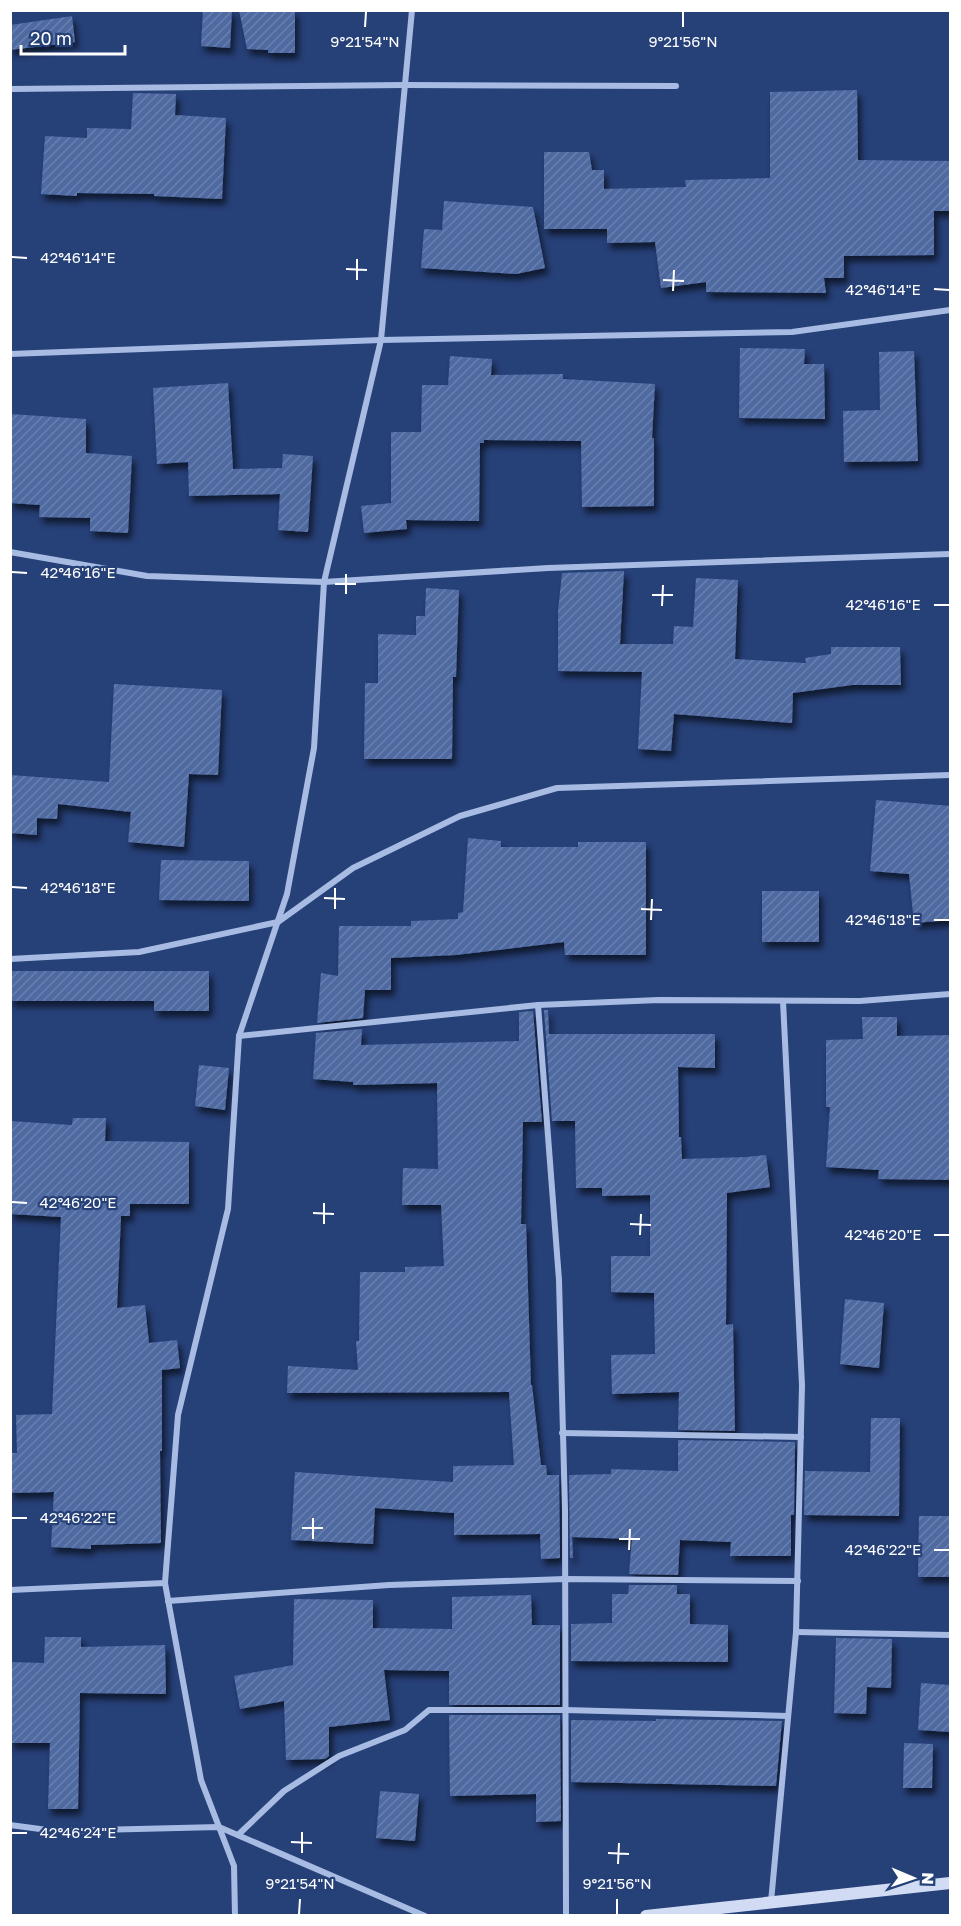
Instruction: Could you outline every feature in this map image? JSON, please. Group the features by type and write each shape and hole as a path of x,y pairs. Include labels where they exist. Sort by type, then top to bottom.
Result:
{"street":[{"path":"236,1916 234,1866 201,1780 165,1583 178,1414 228,1209 239,1036 287,894 314,748 324,582 381,340 412,10"},
{"path":"10,89 405,85 676,86"},
{"path":"10,354 381,340 792,332 951,310"},
{"path":"10,552 147,576 324,582 548,568 951,554"},
{"path":"10,959 139,952 278,922 353,868 460,816 557,788 951,775"},
{"path":"239,1036 538,1005 659,1000 860,1001 951,994"},
{"path":"771,1902 796,1632 802,1385 783,1001"},
{"path":"538,1005 559,1280 565,1510 566,1916"},
{"path":"562,1432 801,1437"},
{"path":"168,1601 389,1585 565,1580 798,1581"},
{"path":"10,1590 165,1583"},
{"path":"796,1632 951,1635"},
{"path":"238,1835 284,1791 339,1756 405,1730 429,1710 565,1710 788,1716"},
{"path":"10,1825 55,1831 219,1827 425,1916"},
{"path":"646,1916 951,1882"}],"building":[{"path":"203,10 232,10 230,48 201,46"},
{"path":"239,10 295,10 295,53 268,53 268,50 247,49"},
{"path":"72,16 75,42 10,50 10,25"},
{"path":"857,90 858,160 951,161 951,211 934,211 934,255 844,256 844,278 824,278 826,293 706,292 706,282 661,288 655,242 607,243 607,229 544,229 544,152 589,152 592,170 604,170 604,189 686,187 685,180 770,178 770,92"},
{"path":"133,93 176,94 175,115 226,118 222,199 154,196 154,194 77,193 77,196 41,194 45,136 87,138 87,128 131,129"},
{"path":"444,201 533,207 545,268 516,274 421,268 424,229 442,230"},
{"path":"740,348 805,349 804,364 824,364 825,419 739,418"},
{"path":"914,351 918,461 844,462 843,411 880,410 879,352"},
{"path":"450,356 492,359 491,375 563,374 563,379 655,384 652,438 654,438 654,506 582,507 581,441 484,440 484,443 480,443 479,521 406,520 407,529 364,533 361,506 391,503 391,432 421,432 422,385 448,385"},
{"path":"228,383 233,469 282,468 283,454 313,456 308,532 278,530 280,494 189,496 188,462 157,464 153,388"},
{"path":"10,414 86,419 86,453 132,456 128,533 90,531 90,518 39,517 40,505 10,503"},
{"path":"624,571 620,644 673,644 674,626 693,627 696,578 738,580 735,659 806,663 805,658 831,654 831,647 900,647 901,685 852,685 793,693 792,723 674,714 671,751 638,749 642,672 558,671 558,611 562,573"},
{"path":"426,588 459,590 456,677 453,677 452,759 364,759 365,683 378,683 378,634 416,635 416,616 425,616"},
{"path":"114,684 222,690 218,775 189,774 184,847 128,842 131,812 58,804 57,819 37,818 37,835 10,833 10,775 109,782"},
{"path":"876,800 951,806 951,920 914,923 909,874 870,871"},
{"path":"468,838 501,841 501,847 578,847 578,842 646,842 646,955 565,955 564,942 456,955 391,958 391,990 365,990 363,1018 317,1023 321,973 338,976 339,926 411,926 411,921 458,919 458,913 463,912"},
{"path":"161,860 249,861 249,901 159,900"},
{"path":"762,891 819,891 819,942 762,942"},
{"path":"10,971 209,971 209,1011 154,1011 154,1001 10,1001"},
{"path":"544,1010 548,1010 549,1034 715,1034 715,1068 678,1067 679,1137 681,1137 682,1159 766,1155 770,1187 727,1193 726,1325 733,1324 735,1431 678,1430 679,1392 612,1394 611,1355 655,1354 654,1293 611,1292 611,1256 650,1256 650,1195 602,1196 602,1188 576,1188 575,1121 552,1121"},
{"path":"533,1011 542,1122 523,1122 521,1224 526,1224 531,1385 541,1465 546,1465 547,1475 559,1475 560,1558 541,1559 540,1534 454,1535 454,1513 375,1508 373,1544 291,1540 295,1472 453,1482 453,1466 514,1465 509,1392 287,1393 288,1366 358,1370 356,1341 359,1341 360,1272 405,1272 405,1267 444,1266 441,1205 402,1205 403,1168 438,1169 437,1083 353,1085 353,1082 313,1079 316,1033 362,1029 361,1045 519,1041 519,1012"},
{"path":"862,1017 897,1017 897,1036 951,1035 951,1180 878,1179 879,1170 826,1167 830,1107 826,1107 826,1040 863,1039"},
{"path":"199,1065 229,1068 225,1110 195,1106"},
{"path":"73,1118 106,1118 105,1141 189,1142 189,1204 130,1204 130,1216 121,1216 117,1308 145,1305 149,1343 177,1340 180,1368 162,1370 161,1543 91,1545 91,1549 51,1547 54,1492 10,1493 10,1453 17,1453 16,1415 52,1414 61,1217 10,1214 10,1121 72,1125"},
{"path":"845,1299 884,1303 879,1368 840,1364"},
{"path":"871,1418 900,1418 899,1516 804,1515 805,1471 870,1472"},
{"path":"678,1440 795,1442 791,1556 730,1556 731,1542 680,1540 678,1575 629,1574 632,1539 572,1537 573,1558 570,1558 569,1475 611,1474 611,1469 678,1471"},
{"path":"919,1516 951,1516 951,1577 918,1577"},
{"path":"629,1585 677,1585 677,1594 690,1594 690,1624 728,1625 728,1662 571,1661 571,1624 612,1623 612,1594 628,1594"},
{"path":"531,1595 532,1625 560,1625 560,1705 449,1705 449,1671 384,1670 390,1720 329,1727 329,1756 325,1759 286,1760 284,1701 240,1709 234,1676 293,1665 294,1599 373,1600 373,1628 452,1629 452,1597"},
{"path":"45,1637 81,1637 81,1647 165,1645 166,1694 80,1693 78,1809 48,1809 50,1743 10,1743 11,1662 44,1663"},
{"path":"836,1638 892,1639 891,1688 867,1687 866,1714 834,1713"},
{"path":"921,1683 951,1685 951,1732 918,1730"},
{"path":"449,1715 560,1715 561,1821 536,1822 536,1794 450,1796"},
{"path":"656,1719 782,1721 776,1786 571,1782 571,1720 656,1721"},
{"path":"904,1743 933,1744 932,1788 903,1788"},
{"path":"380,1791 419,1794 415,1841 376,1838"}]}
